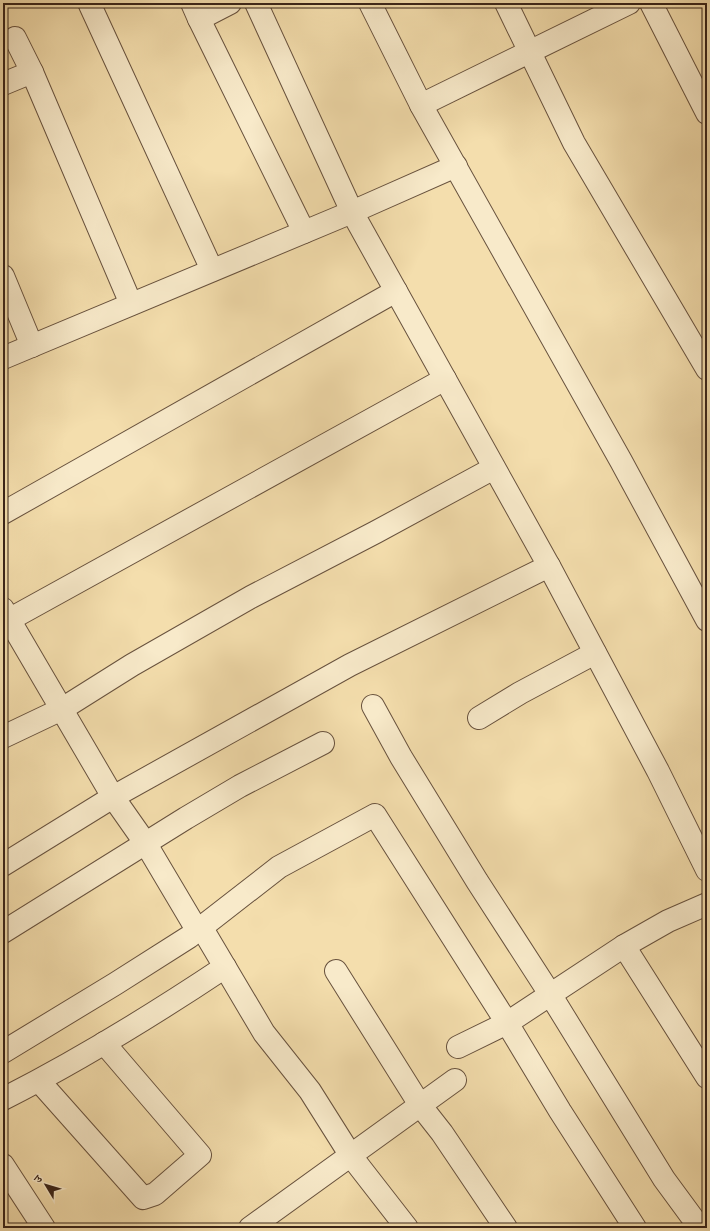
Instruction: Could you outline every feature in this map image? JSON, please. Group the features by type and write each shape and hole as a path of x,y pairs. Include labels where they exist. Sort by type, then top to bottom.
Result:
{"street":[{"path":"230,3 195,11 304,232"},
{"path":"256,3 352,212 549,566 658,771 707,870"},
{"path":"370,3 421,105 621,461 707,620"},
{"path":"506,3 574,143 707,369"},
{"path":"421,105 628,3"},
{"path":"651,3 707,113"},
{"path":"90,5 212,270"},
{"path":"15,38 32,72 131,304"},
{"path":"3,84 32,72"},
{"path":"3,358 352,212 456,166"},
{"path":"3,276 32,346"},
{"path":"3,513 396,290"},
{"path":"407,1228 351,1156 310,1091 264,1033 206,935 197,930 146,844 113,797 62,709 5,617 445,379"},
{"path":"3,737 62,709 132,665 251,597 494,468"},
{"path":"3,865 113,797 350,665 549,566"},
{"path":"479,718 520,693 595,653"},
{"path":"373,706 401,757 477,881 550,994 664,1179 700,1228"},
{"path":"3,932 240,786 323,744"},
{"path":"3,1052 115,984 197,930 280,867 375,815 635,1228"},
{"path":"458,1047 507,1023 624,946 668,921 706,907"},
{"path":"624,946 707,1077"},
{"path":"3,1099 39,1081 157,1013 224,967"},
{"path":"336,971 420,1105 442,1133 506,1228"},
{"path":"39,1081 143,1198 155,1194 200,1155 104,1043"},
{"path":"260,1225 455,1080"},
{"path":"3,1165 44,1228"}]}
